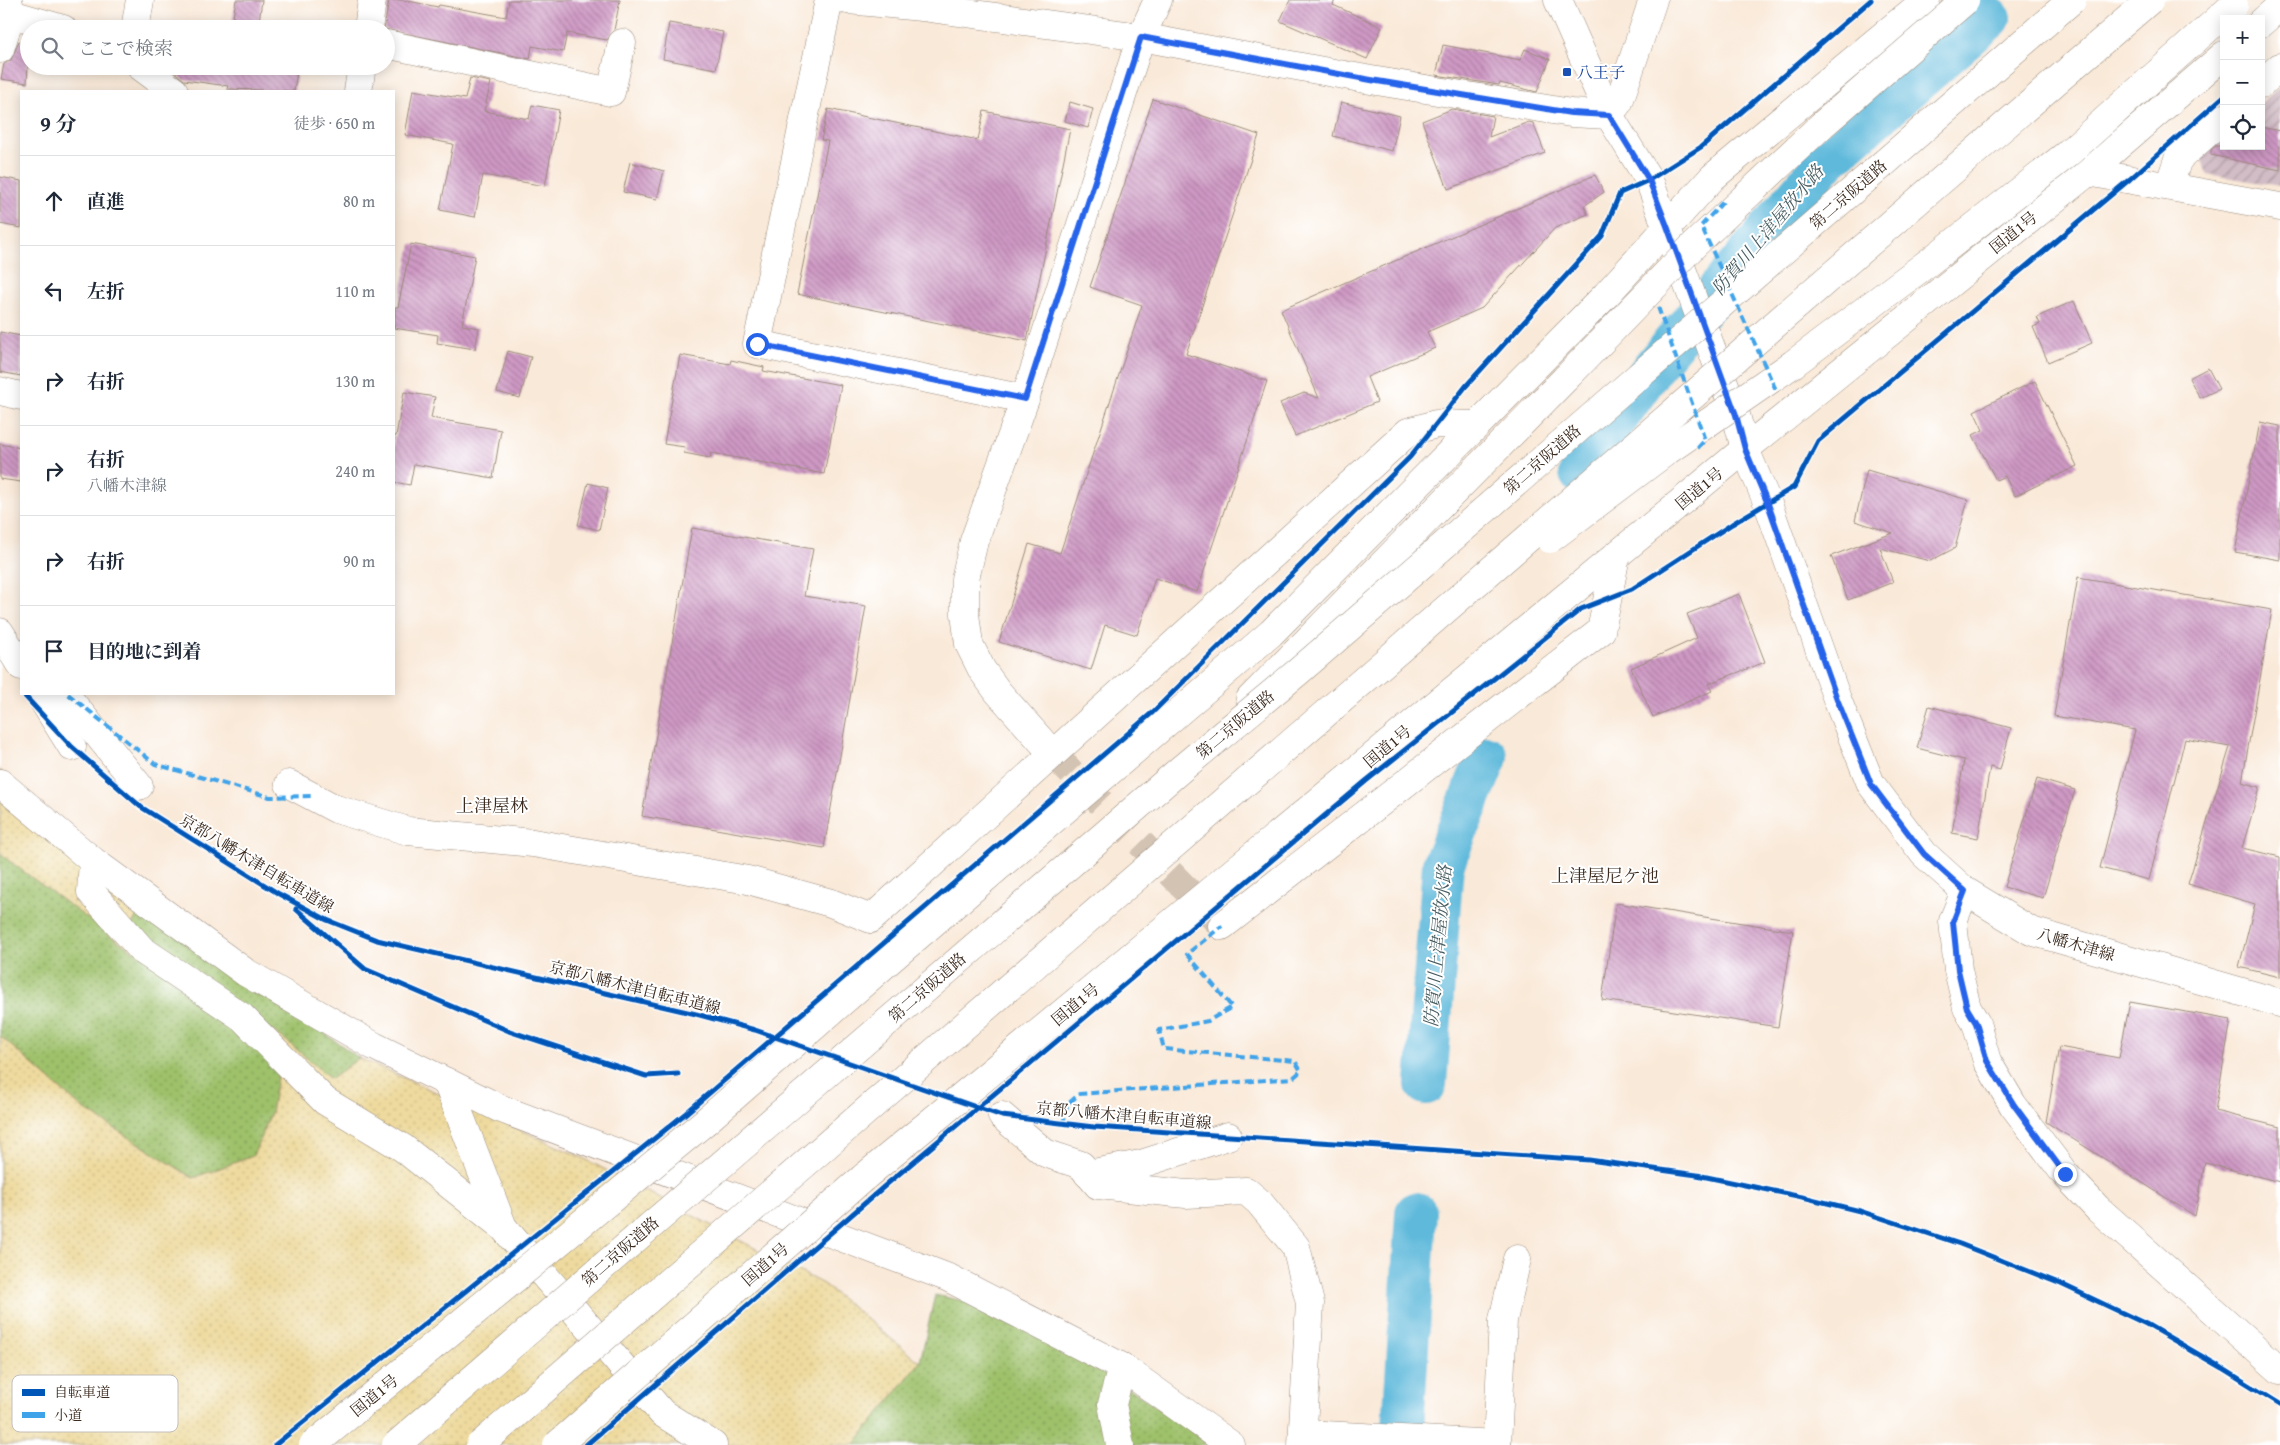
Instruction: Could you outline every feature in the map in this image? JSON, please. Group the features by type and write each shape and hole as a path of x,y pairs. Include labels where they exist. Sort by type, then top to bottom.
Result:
{"main road":[{"path":"137,20 140,0"},
{"path":"369,20 372,0"},
{"path":"829,0 757,344 1025,399"},
{"path":"848,0 922,7 1141,37 1371,80 1571,113 1609,115 1619,102 1653,0"},
{"path":"1052,753 998,692 982,670 969,644 965,614 965,578 974,541 1025,399 1141,37 1158,0"},
{"name":"八幡木津線","path":"1558,0 1609,115 1649,180 1736,415 1745,449 1768,504 1837,699 1871,784 1924,854 1965,891 2031,931 2280,1003"},
{"name":"国道1号","path":"313,1445 706,1121 1270,633 1606,295 1667,226 1713,178 1926,0"},
{"path":"1181,769 1476,470 1694,245 1822,125 1966,0"},
{"name":"第二京阪道路","path":"396,1445 1181,769 1299,671 2072,0"},
{"path":"480,1445 1178,839 2150,0"},
{"path":"1178,839 1282,764 1538,549 1667,451 1793,364 1929,262 2066,155 2237,3"},
{"path":"2265,19 2280,6"},
{"path":"0,49 6,8 39,20"},
{"path":"395,46 611,92 622,43"},
{"name":"国道1号","path":"557,1445 863,1178 1745,449 2088,172 2220,58"},
{"path":"2265,80 2280,67"},
{"path":"152,75 173,90"},
{"path":"358,90 361,75"},
{"path":"2169,186 2178,159 2220,122"},
{"path":"2088,172 2280,207"},
{"path":"0,391 20,396"},
{"path":"289,784 336,809 408,831 533,843 748,880 831,903 871,918 1408,432 1436,424 1477,425"},
{"path":"1222,926 1601,631 1616,556"},
{"path":"0,625 20,646"},
{"path":"0,632 20,664"},
{"path":"40,695 72,747"},
{"path":"66,695 139,786"},
{"path":"0,783 93,862 245,972 374,1046 499,1108 949,1278 1122,1367 1231,1445"},
{"path":"93,862 91,892 142,950 242,1017 324,1101 403,1148 503,1227 662,1414 713,1445"},
{"path":"1965,891 1953,922 1958,970 1967,1008 1976,1023 1987,1061 2014,1105 2065,1174 2098,1209 2280,1370"},
{"path":"446,1082 503,1227"},
{"path":"1002,1116 1045,1154 1080,1166 1098,1185 1186,1194 1246,1191 1259,1202 1296,1247 1310,1303 1303,1440 1466,1442 1497,1445 1503,1320 1517,1259"},
{"path":"1088,1174 1141,1164 1228,1136"},
{"path":"1120,1445 1112,1404 1122,1367"}],"shaded area":[{"path":"2280,87 2280,186 2207,174 2200,155 2220,138 2220,150 2265,150 2265,100"}],"green space":[{"path":"0,854 118,941 176,976 279,1065 271,1113 253,1156 193,1178 82,1108 0,1036"},
{"path":"141,908 266,991 359,1058 331,1079 288,1042 130,928"},
{"path":"935,1295 978,1304 1135,1392 1211,1445 854,1445 920,1362"}],"sand":[{"path":"0,770 141,908 130,928 288,1042 331,1079 359,1058 579,1156 823,1284 920,1362 854,1445 0,1445 0,1036 82,1108 193,1178 253,1156 271,1113 279,1066 176,976 118,941 0,854"}],"building":[{"path":"236,0 262,0 259,20 233,20"},
{"path":"389,0 403,0 438,7 439,5 506,17 509,0 620,0 614,30 607,40 567,33 563,52 532,46 530,59 395,31 395,20 386,20"},
{"path":"1290,0 1335,0 1333,5 1382,27 1367,59 1280,21"},
{"path":"669,23 723,32 716,69 663,59"},
{"path":"20,41 20,75 27,75 27,83 1,79 4,64 11,60"},
{"path":"1443,45 1520,60 1525,49 1550,59 1537,92 1500,83 1499,85 1436,75"},
{"path":"178,75 297,75 294,90 227,89 228,86 184,80"},
{"path":"470,78 491,82 484,111 529,119 532,105 559,110 545,186 483,175 475,217 440,210 453,144 405,135 413,90 465,99"},
{"path":"1153,99 1259,135 1186,354 1267,381 1197,592 1155,578 1137,635 1105,625 1091,670 999,642 1029,544 1060,553 1142,305 1090,287"},
{"path":"1070,102 1093,109 1088,128 1065,121"},
{"path":"1341,102 1400,116 1392,151 1333,136"},
{"path":"828,109 978,140 984,111 1070,129 1027,341 797,294 828,141 821,140"},
{"path":"1452,109 1493,116 1489,137 1529,122 1533,123 1545,153 1448,189 1422,121"},
{"path":"2265,128 2280,131 2280,170 2211,155 2211,150 2216,146 2220,146 2220,150 2265,150"},
{"path":"630,162 664,171 657,199 623,192"},
{"path":"1595,175 1604,192 1584,206 1588,214 1555,228 1482,308 1427,332 1435,348 1367,377 1377,402 1295,436 1280,403 1304,393 1319,398 1281,310"},
{"path":"0,177 20,181 20,228 0,224"},
{"path":"411,244 475,256 462,325 479,328 475,349 437,343 438,335 395,328 395,307 398,307"},
{"path":"2074,301 2092,343 2048,362 2033,327 2040,324 2037,317"},
{"path":"0,332 20,336 20,376 0,372"},
{"path":"508,351 531,357 520,398 497,392"},
{"path":"680,355 730,364 731,360 764,367 763,371 841,385 824,474 711,453 710,458 684,453 685,447 664,444"},
{"path":"2208,368 2219,389 2200,398 2189,378"},
{"path":"2035,381 2077,466 2015,496 2005,476 1996,480 1973,435 1983,430 1974,411"},
{"path":"404,392 435,397 431,418 501,430 493,478 414,464 410,485 395,482 396,436"},
{"path":"2260,422 2280,426 2280,560 2235,552"},
{"path":"0,444 20,448 20,482 0,479"},
{"path":"1867,470 1968,500 1955,548 1930,561 1880,548 1893,582 1848,600 1831,556 1893,533 1855,521"},
{"path":"588,483 608,488 599,530 578,525"},
{"path":"692,528 813,549 804,596 866,606 824,848 642,816"},
{"path":"2078,577 2272,610 2242,782 2260,787 2242,848 2280,857 2280,977 2239,967 2255,904 2188,884 2230,747 2185,739 2149,880 2100,868 2135,730 2054,716"},
{"path":"1739,594 1765,662 1708,684 1712,691 1653,717 1631,668 1697,638 1687,614"},
{"path":"1929,706 2011,728 2000,770 1990,767 1978,838 1952,833 1964,760 1917,748"},
{"path":"2037,779 2075,790 2043,898 2004,887"},
{"path":"1616,903 1793,931 1778,1027 1602,1000"},
{"path":"2130,1002 2231,1020 2215,1111 2280,1127 2280,1182 2205,1163 2195,1216 2046,1122 2059,1047 2119,1058"}],"waterway":[{"name":"防賀川上津屋放水路","path":"1580,473 1653,367 1827,160 1990,18"},
{"name":"防賀川上津屋放水路","path":"1426,1084 1443,865 1487,757"},
{"name":"防賀川上津屋放水路","path":"1402,1445 1416,1213"}],"tunnel":[{"path":"1052,753 1222,926"}],"marked path":[{"path":"1723,202 1701,226 1776,390"},
{"path":"1658,307 1705,440 1695,451"},
{"path":"69,695 155,764 270,797 311,796"},
{"path":"1063,1125 1067,1105 1079,1094 1293,1078 1301,1071 1295,1061 1164,1049 1159,1030 1208,1021 1232,1007 1187,954 1222,926"}],"cycle path":[{"path":"275,1445 686,1113 1153,712 1410,457 1466,386 1602,236 1620,193 1649,180 1701,147 1871,0"},
{"path":"586,1445 887,1184 1366,781 1581,609 1632,589 1732,524 1794,487 1818,441 2130,179 2220,100"},
{"name":"京都八幡木津自転車道線","path":"24,695 72,747 141,807 279,894 327,920 377,940 696,1014 755,1030 1002,1116 1094,1127 1589,1160 1697,1175 1807,1198 1860,1211 1960,1244 2061,1284 2146,1324 2280,1404"},
{"name":"京都八幡木津自転車道線","path":"296,909 365,969 509,1031 646,1076 678,1074"}],"place":[{"name":"八王子","path":"1567,72"}],"district":[{"name":"上津屋林","path":"492,806"},
{"name":"上津屋尼ケ池","path":"1605,876"}],"route":[{"path":"757,344 1025,399 1141,37 1371,80 1571,113 1609,115 1649,180 1736,415 1745,449 1768,504 1837,699 1871,784 1924,854 1965,891 1953,922 1958,970 1967,1008 1976,1023 1987,1061 2014,1105 2065,1174"}]}
